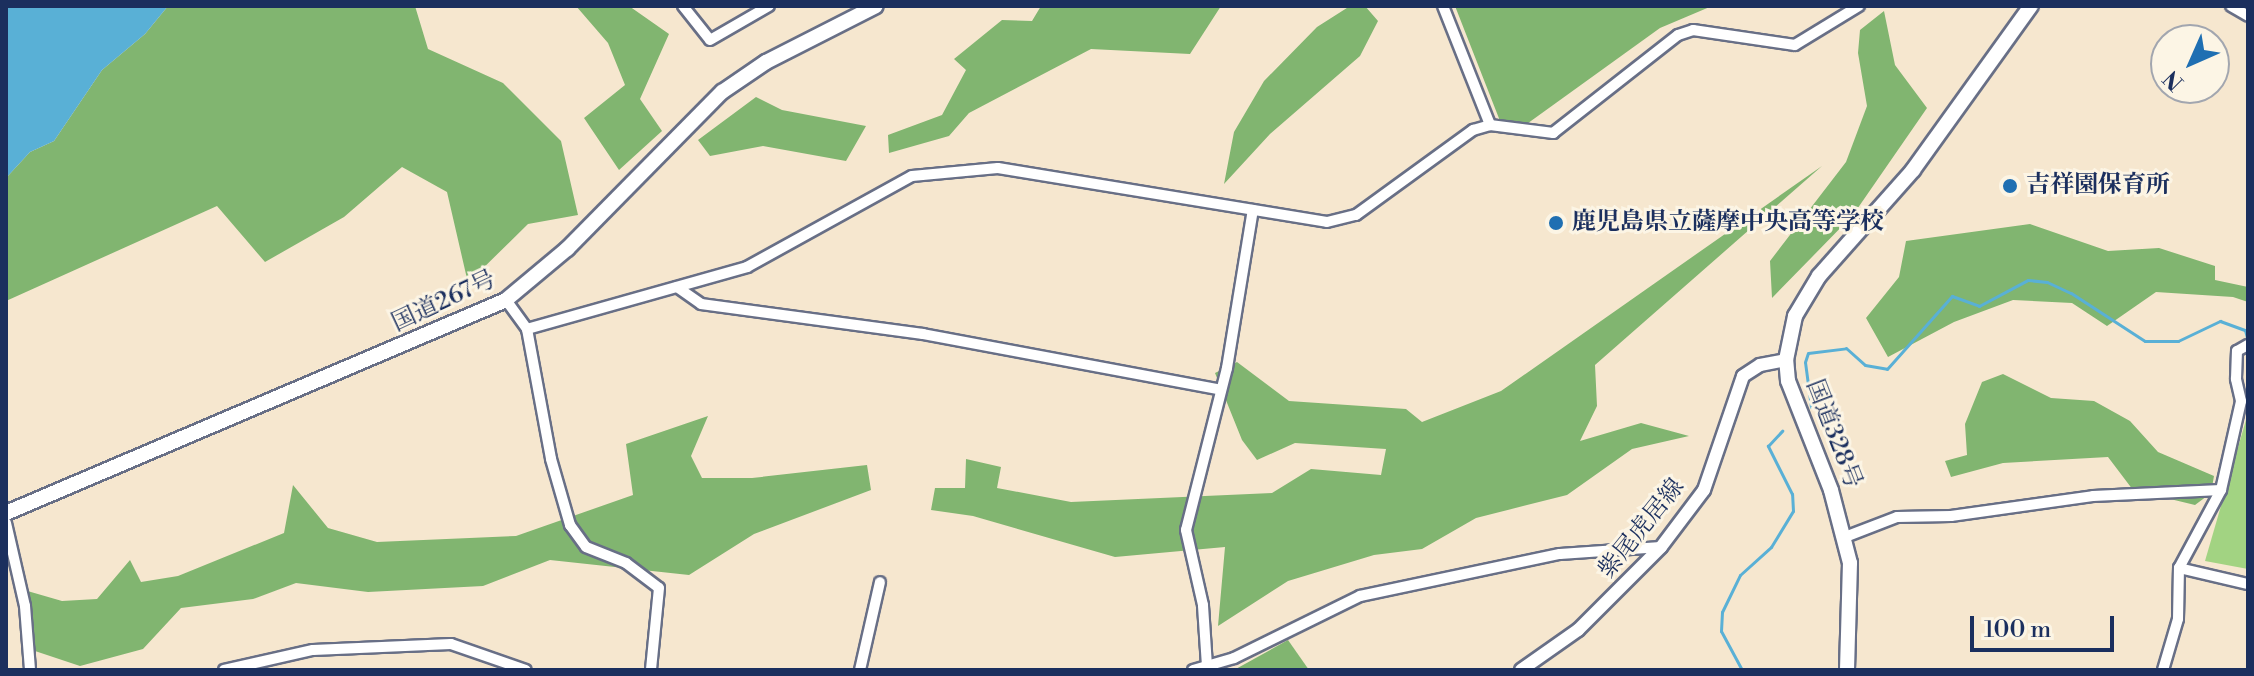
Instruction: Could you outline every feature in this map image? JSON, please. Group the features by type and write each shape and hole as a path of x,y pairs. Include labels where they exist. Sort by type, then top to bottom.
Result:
{"highway":[{"name":"国道267号","path":"6,513 506,300 567,249 722,92 766,62 876,6"},
{"name":"国道328号","path":"1847,670 1852,587 1845,537 1794,400 1786,360 1795,316 1807,293 1913,170 2030,6"}],"main road":[{"name":"紫尾虎居線","path":"1521,670 1599,612 1661,547 1704,490 1743,376 1760,365 1786,360"}],"street":[{"path":"683,6 710,40 767,6"},
{"path":"1443,6 1490,125"},
{"path":"527,329 774,256 853,205 912,176 998,168 1327,222 1356,215 1473,130 1490,125 1553,133 1662,44 1693,30 1782,47 1806,41 1859,6"},
{"path":"2234,6 2248,16"},
{"path":"1207,666 1203,605 1186,530 1221,390 1253,210"},
{"path":"677,287 701,304 923,334 1221,390"},
{"path":"506,300 527,329 551,459 570,525 586,547 626,563 659,588 651,670"},
{"path":"2163,670 2178,619 2179,568 2221,490 2241,401 2236,379 2237,351 2248,345"},
{"path":"1845,537 1897,517 1951,516 2093,496 2221,490"},
{"path":"6,523 25,606 30,670"},
{"path":"1193,670 1360,596 1560,554 1661,547"},
{"path":"2179,568 2248,584"},
{"path":"860,670 880,582"},
{"path":"224,670 313,650 390,644 451,644 526,670"}],"green space":[{"path":"168,6 415,6 428,49 503,83 561,141 578,215 528,224 468,283 447,192 402,167 344,217 265,262 217,206 6,301 6,178 30,152 54,141 102,70 145,34"},
{"path":"576,6 629,6 669,34 640,99 662,131 619,170 584,118 625,85 608,43"},
{"path":"1041,6 1221,6 1190,54 1091,49 969,113 949,136 889,153 888,135 942,115 966,70 954,59 1002,20 1032,21"},
{"path":"1350,6 1365,6 1378,21 1360,56 1270,134 1224,184 1234,132 1264,81 1317,27"},
{"path":"1455,6 1712,6 1660,28 1524,126 1500,121"},
{"path":"1884,11 1895,65 1927,108 1853,215 1772,298 1770,261 1846,162 1867,106 1858,53 1860,30"},
{"path":"756,97 782,110 866,126 846,161 763,146 710,156 698,140"},
{"path":"1822,166 1595,365 1597,406 1580,441 1641,423 1689,436 1632,449 1567,495 1476,518 1422,549 1374,555 1288,581 1218,626 1225,547 1115,557 973,516 931,510 935,488 965,488 966,459 1001,467 997,488 1071,502 1272,493 1311,469 1381,475 1386,449 1295,443 1257,460 1242,440 1215,373 1237,362 1289,401 1406,409 1422,422 1501,391"},
{"path":"2030,224 2108,251 2159,248 2215,266 2215,280 2248,287 2248,302 2233,297 2156,292 2107,326 2072,303 2013,300 1954,322 1888,357 1866,318 1899,277 1906,241"},
{"path":"2003,374 2051,398 2094,401 2130,421 2158,452 2214,476 2211,493 2195,505 2133,490 2108,457 2003,463 1951,477 1945,461 1967,455 1965,424 1982,382"},
{"path":"2248,413 2248,569 2205,561"},
{"path":"708,416 691,456 702,478 752,478 867,465 871,490 754,534 689,575 550,560 483,586 368,592 296,583 253,599 181,608 143,649 80,666 29,649 24,590 62,601 97,599 130,560 141,582 178,576 284,533 293,485 328,528 377,542 516,536 633,495 626,444"},
{"path":"1288,640 1309,670 1234,670"}],"water":[{"path":"6,6 168,6 145,34 102,70 54,141 30,152 6,178"}],"waterway":[{"path":"1811,407 1805,362 1808,353 1846,348 1865,365 1887,369 1952,296 1979,306 2028,280 2047,282 2071,293 2145,341 2178,341 2220,321 2245,330 2248,341"},
{"path":"2248,358 2248,381"},
{"path":"1742,670 1721,631 1722,612 1740,575 1771,547 1793,511 1792,494 1768,446 1782,431"}],"place":[{"name":"吉祥園保育所","path":"2010,186"},
{"name":"鹿児島県立薩摩中央高等学校","path":"1556,223"}]}
